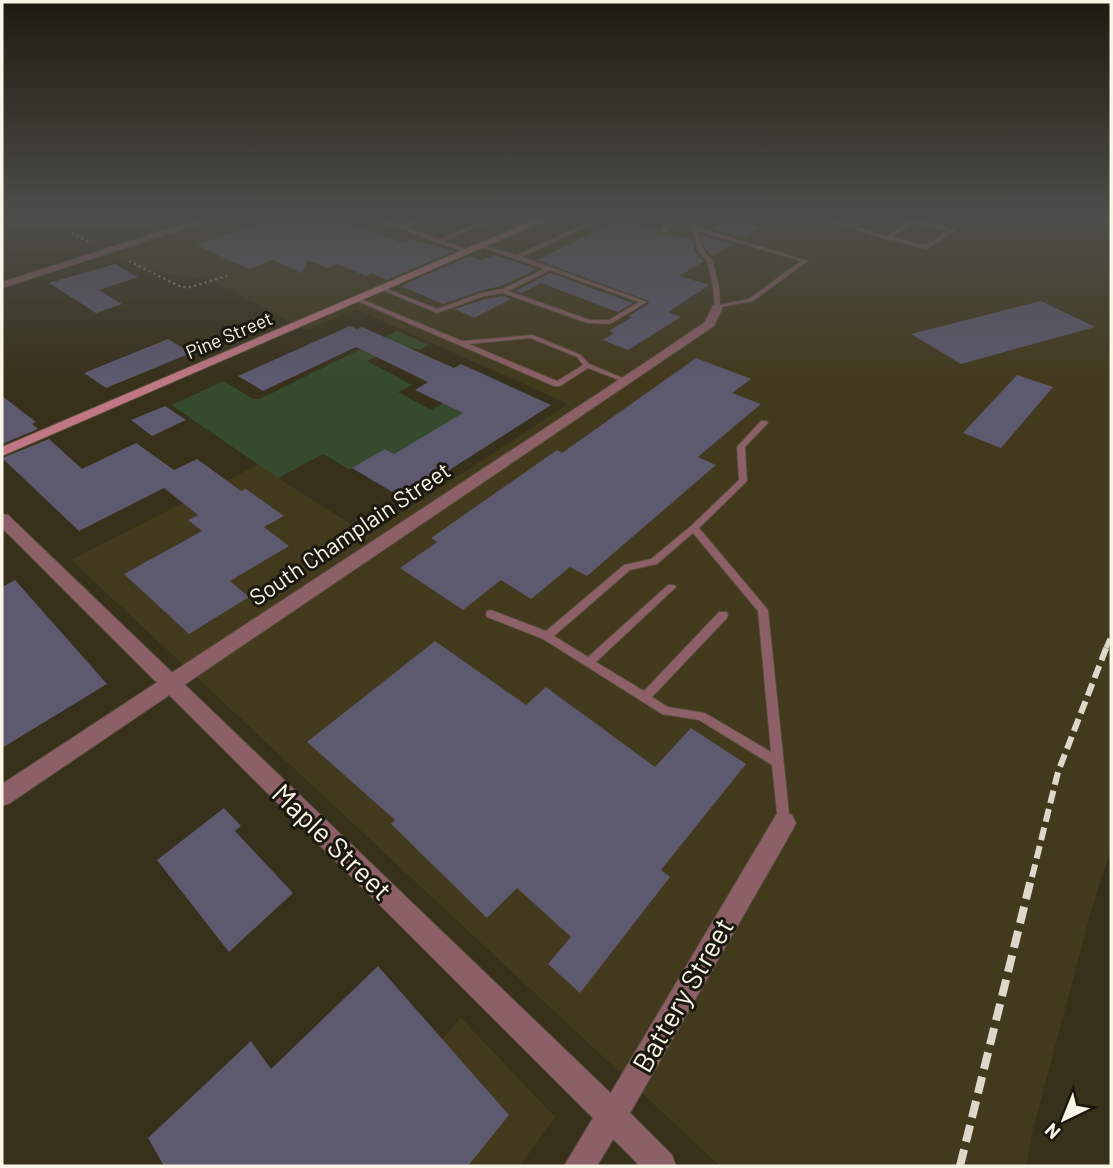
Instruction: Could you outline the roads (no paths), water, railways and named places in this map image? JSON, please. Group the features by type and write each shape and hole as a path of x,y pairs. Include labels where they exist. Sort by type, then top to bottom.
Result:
{"main road":[{"name":"Pine Street","path":"2,452 421,273"}],"street":[{"path":"2,285 41,273"},
{"name":"South Champlain Street","path":"2,796 710,324 717,307"},
{"name":"Maple Street","path":"2,519 661,1166"},
{"name":"Battery Street","path":"579,1166 612,1116 784,823"}],"lane":[{"path":"383,289 437,311 482,294 503,291 541,273"},
{"path":"503,291 589,322 610,322 644,302 558,273"},
{"path":"713,273 717,307 751,300 790,273"},
{"path":"359,300 557,384 587,365"},
{"path":"463,343 531,336 579,356 587,365 626,381"},
{"path":"547,636 627,568 653,562 694,528 743,481 741,447 764,423"},
{"path":"694,528 763,610 784,823"},
{"path":"589,662 671,587"},
{"path":"491,614 547,636 666,711 701,716 778,762"},
{"path":"644,698 723,615"}],"railway":[{"path":"1106,648 1111,636"},
{"path":"1032,877 1058,772 1107,646"},
{"path":"960,1166 1032,875"}]}
